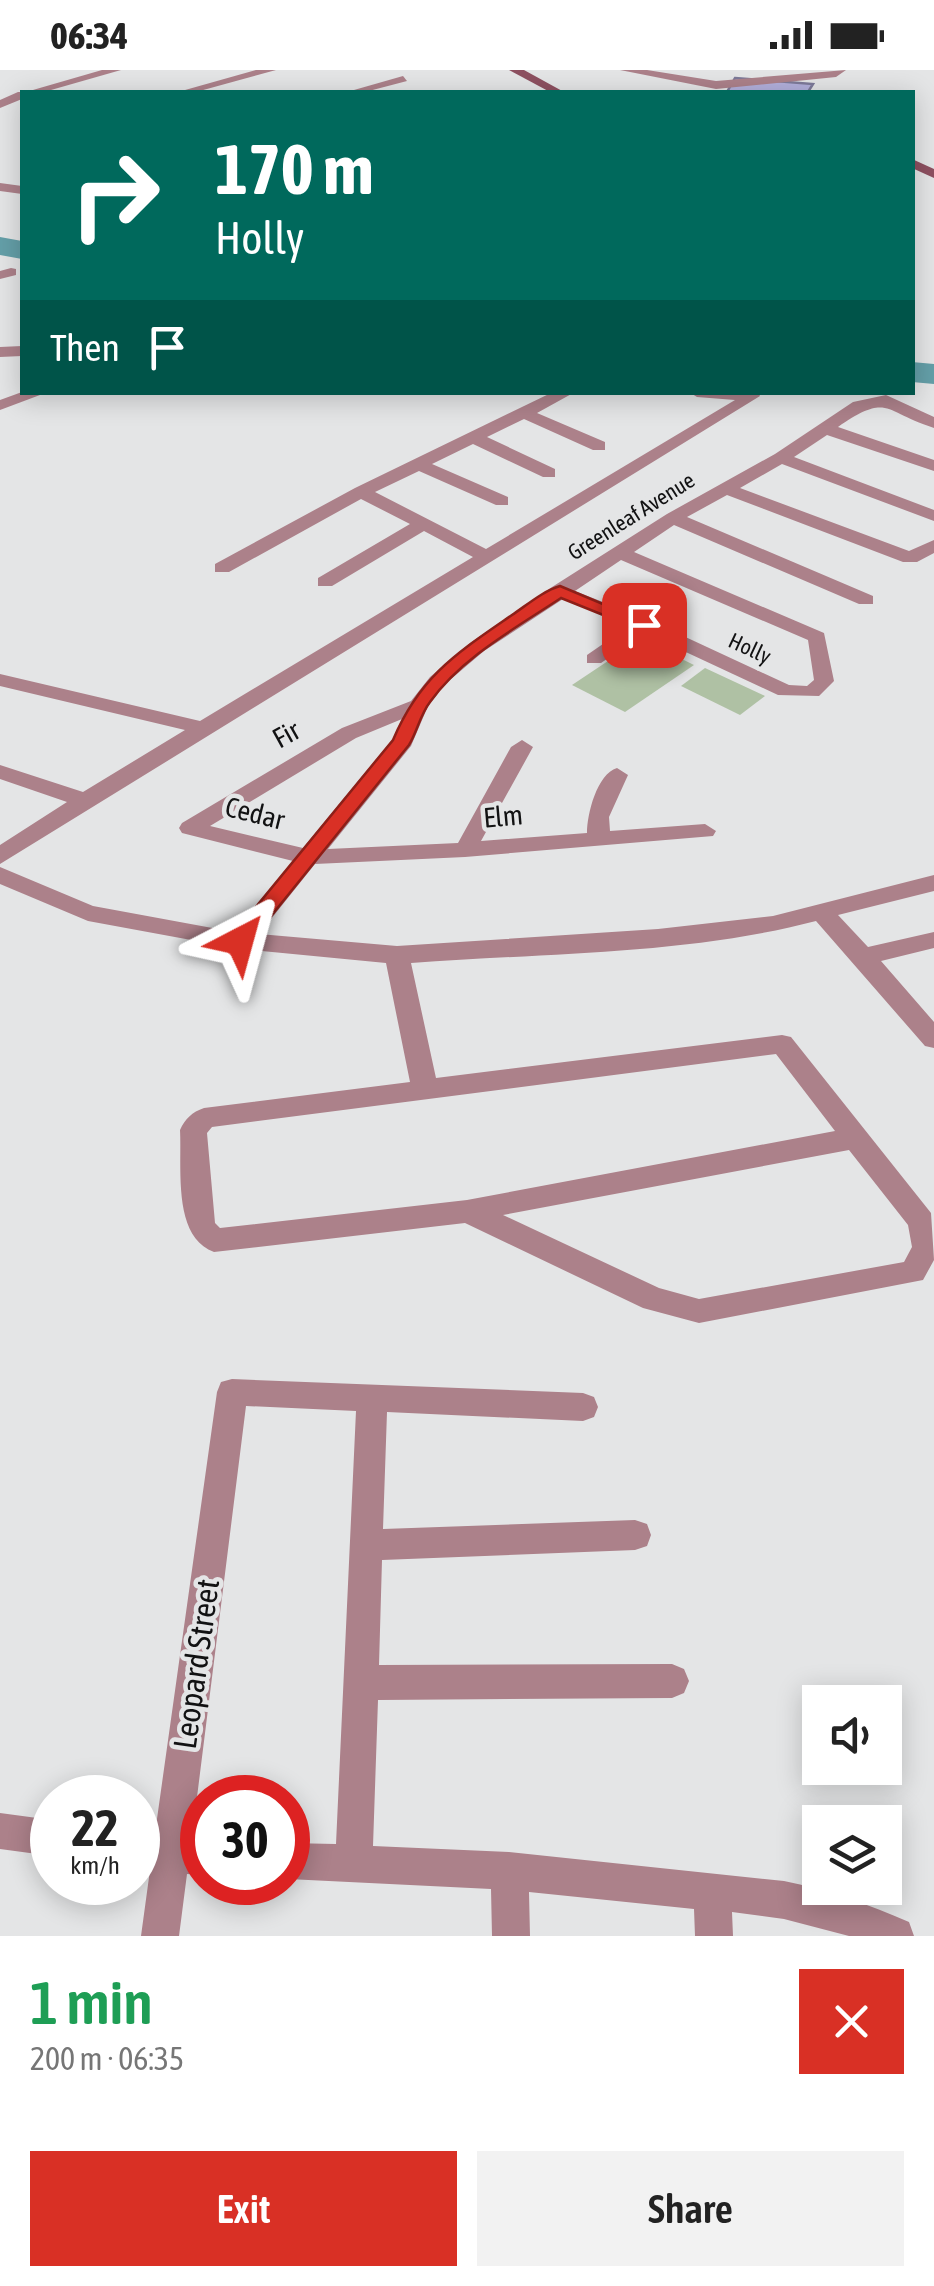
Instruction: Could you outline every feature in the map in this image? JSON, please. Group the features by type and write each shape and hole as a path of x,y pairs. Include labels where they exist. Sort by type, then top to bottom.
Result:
{"main road":[{"path":"516,70 554,90"}],"street":[{"path":"40,90 115,70"},
{"path":"192,90 270,70"},
{"path":"364,90 409,82 387,70"},
{"path":"626,70 716,85 838,72"},
{"path":"811,70 838,72"},
{"path":"0,405 31,395"},
{"path":"222,568 361,492 562,395"},
{"path":"0,856 84,800 752,396 738,395"},
{"name":"Greenleaf Avenue","path":"240,941 402,741 418,705 437,681 478,646 673,518 827,429 859,404 886,400 934,423"},
{"path":"524,413 599,446"},
{"path":"827,429 934,466"},
{"path":"472,437 549,472"},
{"path":"780,458 934,516"},
{"path":"418,464 502,501"},
{"path":"724,488 910,558 934,546"},
{"path":"361,492 488,557"},
{"path":"673,518 866,600"},
{"path":"325,582 425,523"},
{"name":"Holly","path":"560,591 644,625 784,692 812,692 824,681 817,637 620,553"},
{"path":"594,659 644,625"},
{"path":"0,680 206,729"},
{"name":"Fir","path":"190,828 349,733 418,705"},
{"path":"465,850 522,747"},
{"path":"0,772 84,800"},
{"path":"599,838 598,817 617,775"},
{"name":"Cedar","path":"190,828 307,857"},
{"name":"Elm","path":"307,857 465,850 705,831"},
{"path":"0,875 88,913 240,941 397,955 658,937 773,924 934,883"},
{"path":"820,912 934,1039"},
{"path":"863,956 934,940"},
{"path":"397,955 425,1090"},
{"path":"467,1211 653,1299 699,1311 913,1272 926,1248 920,1221 782,1044 204,1118 193,1130 202,1228 214,1240 467,1211 855,1138"},
{"name":"Leopard Street","path":"160,1936 232,1392 372,1398"},
{"path":"354,1864 372,1398 583,1407"},
{"path":"366,1544 635,1534"},
{"path":"361,1683 672,1682"},
{"path":"0,1831 30,1835"},
{"path":"310,1861 509,1871 781,1896 862,1920 895,1936"},
{"path":"509,1871 511,1936"},
{"path":"712,1892 714,1936"}],"green space":[{"path":"641,639 694,665 625,712 572,685"},
{"path":"705,668 765,696 740,715 681,686"}],"building":[{"path":"735,78 813,84 809,90 728,90"}],"waterway":[{"path":"0,246 20,250"},
{"path":"915,372 934,374"}],"route":[{"path":"240,941 402,741 418,705 437,681 478,646 560,591 644,625"}]}
